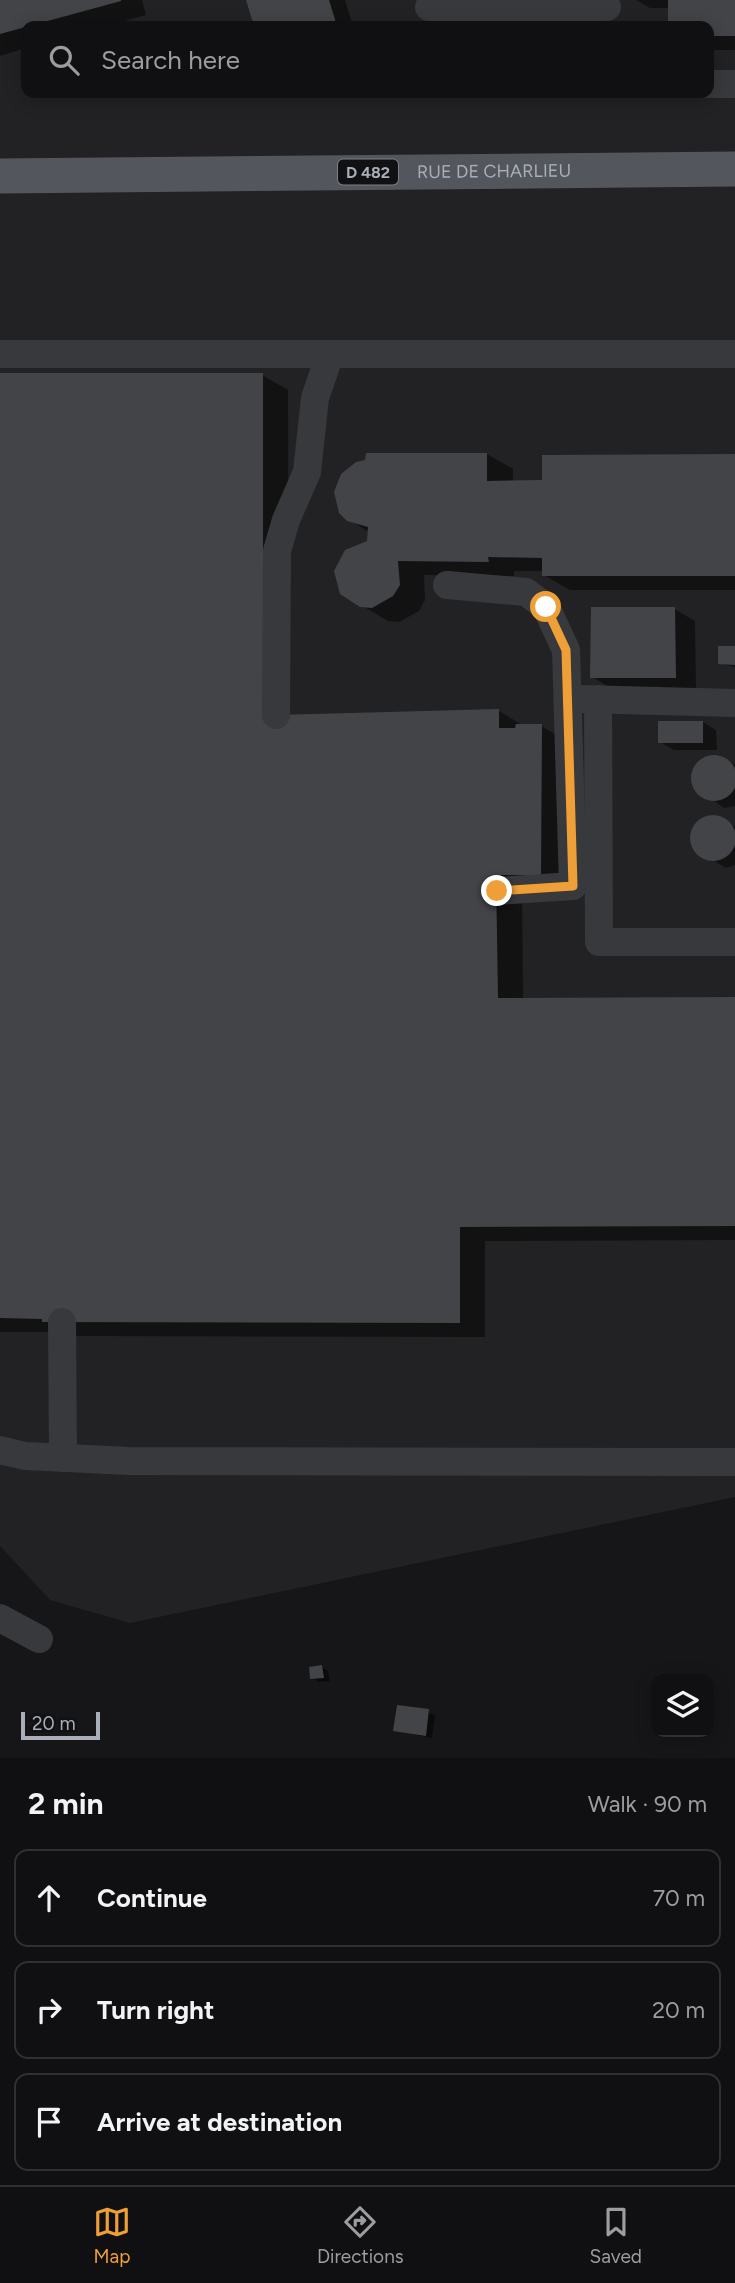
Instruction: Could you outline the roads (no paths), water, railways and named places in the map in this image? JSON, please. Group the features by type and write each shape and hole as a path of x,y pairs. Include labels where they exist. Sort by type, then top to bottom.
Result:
{"main road":[{"name":"RUE DE CHARLIEU","path":"0,176 735,169"}],"street":[{"path":"430,11 607,11"},
{"path":"714,84 735,84"},
{"path":"0,354 735,354"},
{"path":"276,715 277,551 286,520 307,472 315,398 330,354"},
{"path":"447,584 526,592 546,607 566,650 573,886 497,891"},
{"path":"567,698 735,703"},
{"path":"597,699 599,942 735,942"},
{"path":"62,1322 63,1458"},
{"path":"0,1450 25,1456 157,1461 735,1462"},
{"path":"0,1618 39,1639"}]}
